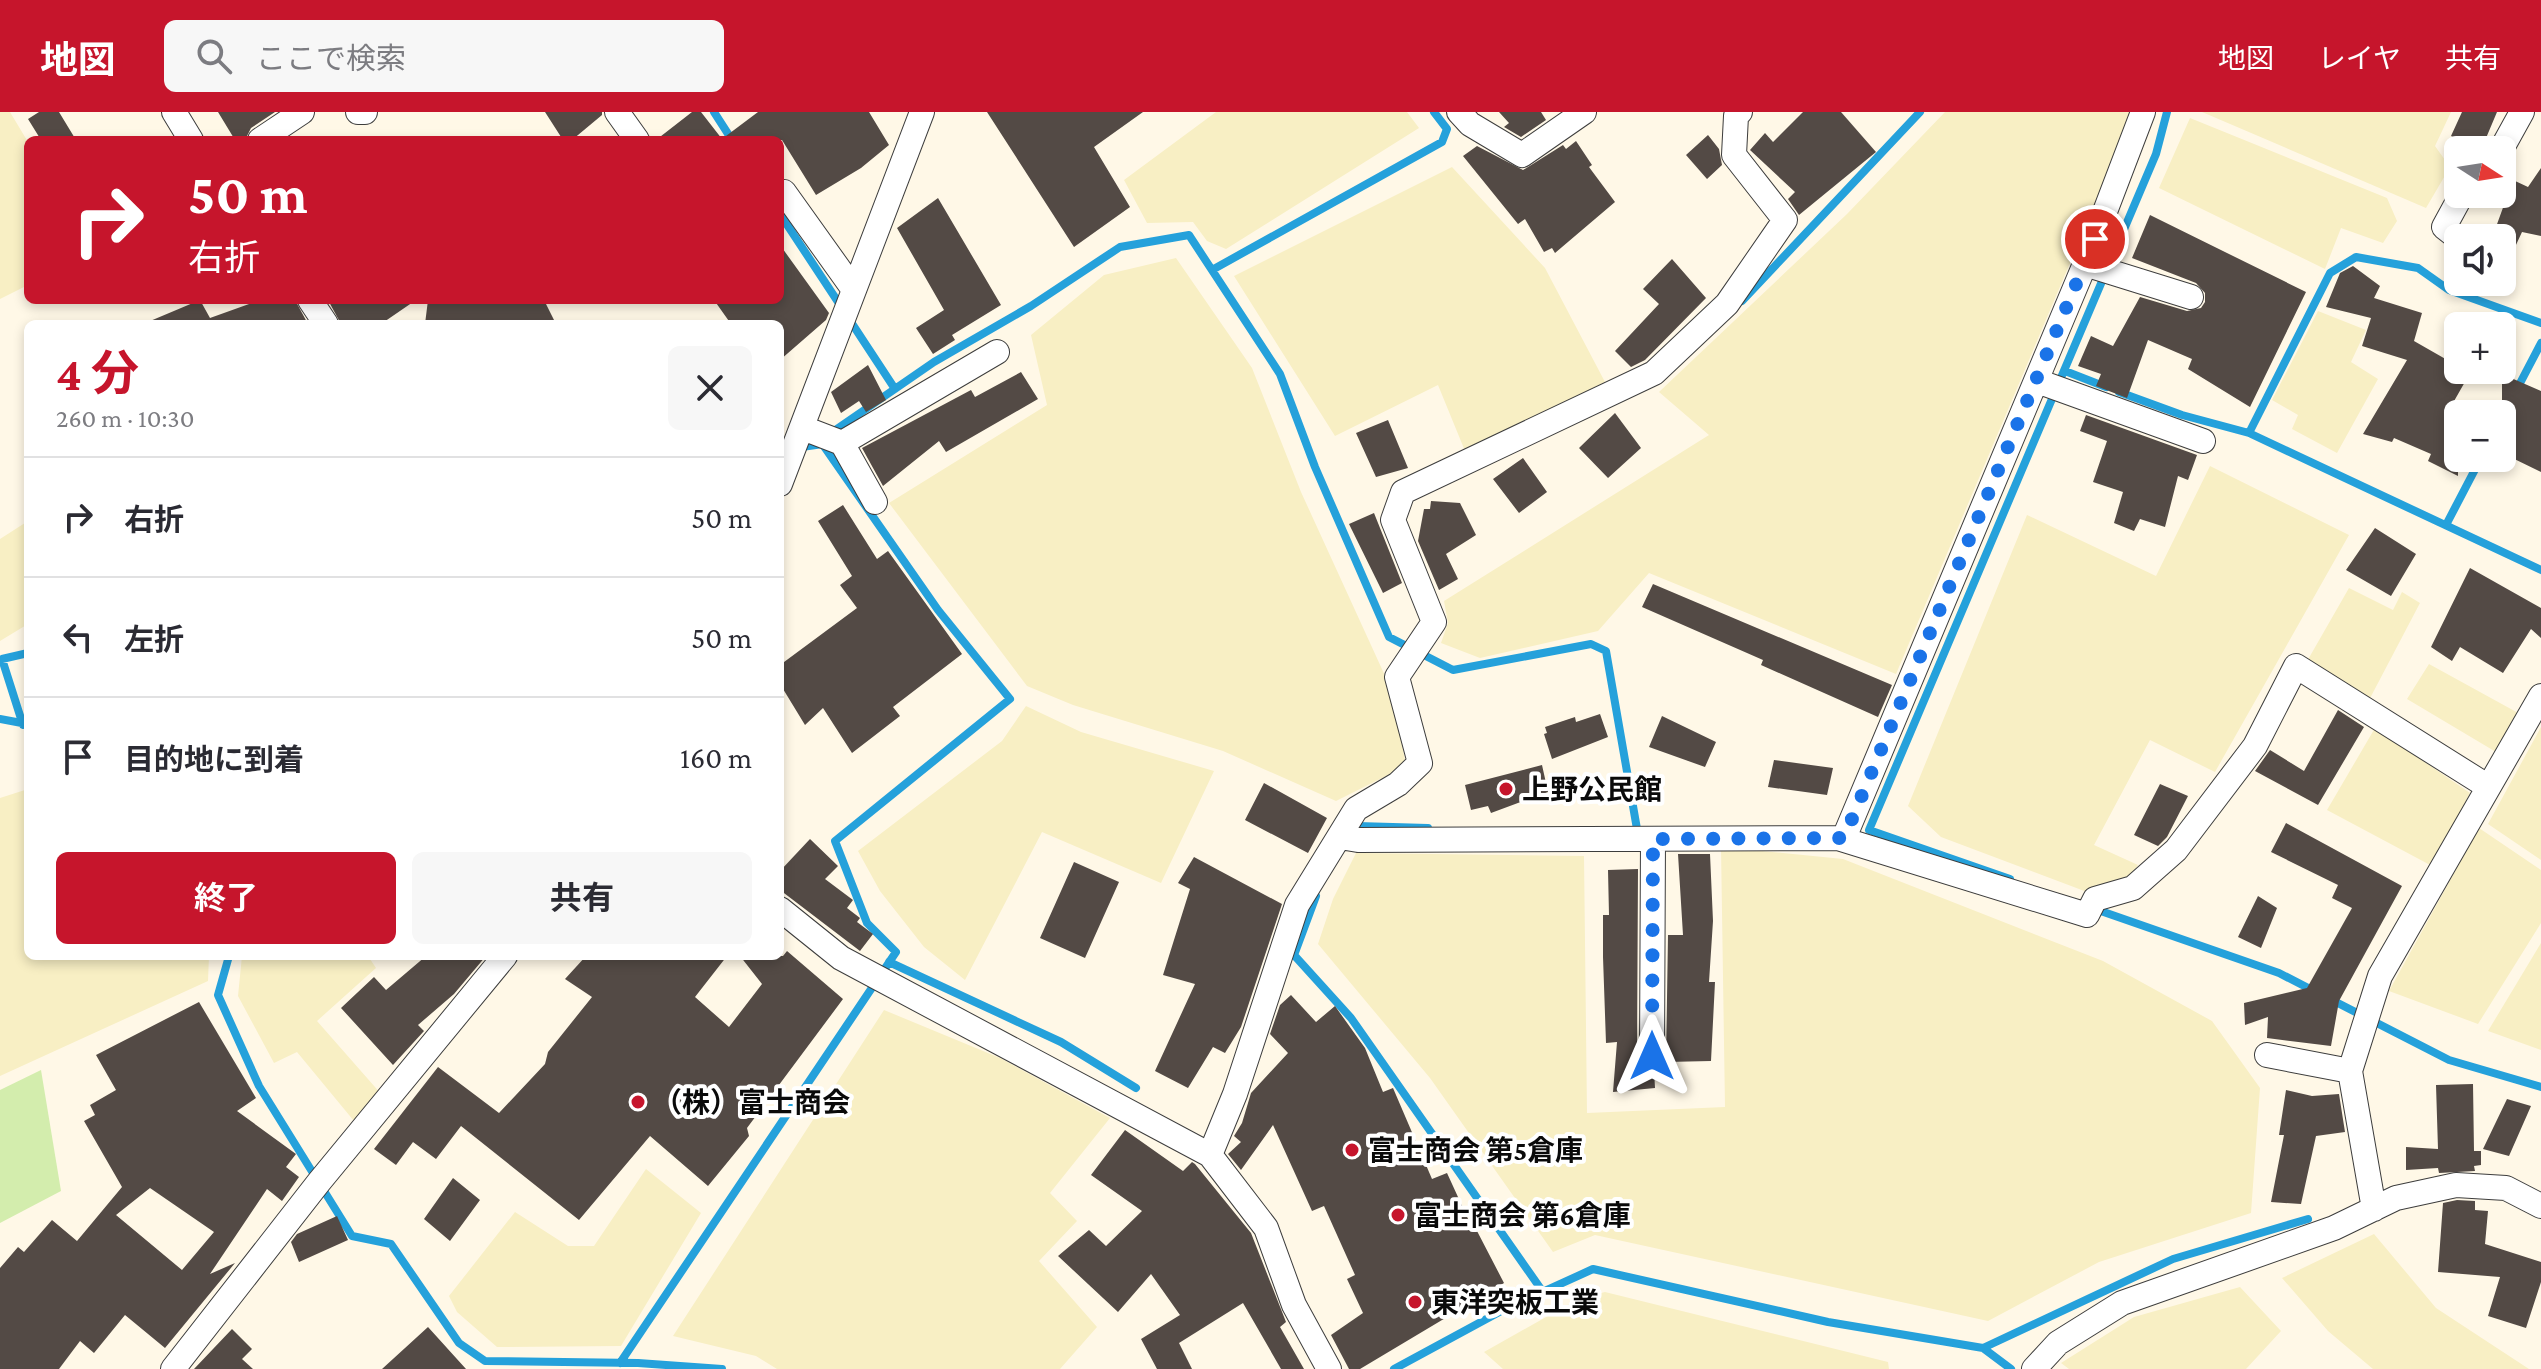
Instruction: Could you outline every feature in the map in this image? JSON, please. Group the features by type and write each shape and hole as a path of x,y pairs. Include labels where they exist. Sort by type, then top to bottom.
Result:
{"street":[{"path":"174,112 189,136"},
{"path":"266,136 302,112"},
{"path":"358,112 365,112"},
{"path":"617,112 634,136"},
{"path":"784,479 815,441 854,290 922,112"},
{"path":"1459,112 1470,124 1522,155 1584,112"},
{"path":"1210,1155 1235,1094 1297,905 1349,838 1356,809 1398,784 1420,763 1397,677 1434,622 1393,520 1403,492 1654,373 1727,304 1785,220 1734,155 1736,116 1740,112"},
{"path":"1844,833 2037,381 2143,112"},
{"path":"2509,136 2522,112"},
{"path":"784,192 854,290"},
{"path":"2085,264 2191,297"},
{"path":"815,441 997,352"},
{"path":"2037,381 2203,441"},
{"path":"815,441 875,502"},
{"path":"1349,838 1653,839 1844,833 2087,915 2095,899 2133,888 2176,850 2255,746 2296,666 2487,786"},
{"path":"2374,1209 2350,1071 2380,976 2541,696"},
{"path":"1652,1056 1653,839"},
{"path":"784,912 841,958 1210,1155 1266,1228 1294,1305 1329,1369"},
{"path":"173,1369 319,1182 502,960"},
{"path":"2267,1055 2350,1071"},
{"path":"2034,1369 2058,1343 2122,1303 2334,1228 2396,1198 2456,1185 2506,1188 2541,1206"}],"shaded area":[{"path":"0,112 10,112 24,136 24,287 0,299"},
{"path":"1216,112 1407,112 1419,128 1226,249 1207,241 1193,222 1147,223 1124,180"},
{"path":"1945,112 2134,112 1896,674 1649,573 1598,631 1480,658 1441,643 1448,623 1444,601 1709,435 1659,392 1847,214"},
{"path":"2202,112 2451,112 2435,146 2444,159 2444,177 2426,208"},
{"path":"2190,118 2387,198 2397,221 2383,243 2341,228 2325,269 2159,188"},
{"path":"1452,167 1545,268 1605,382 1465,451 1438,385 1335,436 1234,276"},
{"path":"1176,258 1252,368 1301,492 1392,691 1406,766 1336,801 1223,751 1073,705 1027,686 889,503 1047,405 1031,335 1104,275"},
{"path":"2318,311 2366,330 2351,362 2378,379 2337,453 2292,429 2298,415 2272,400"},
{"path":"2210,466 2349,535 2215,772 2150,740 2094,845 2138,865 2128,879 2087,892 1941,837 1908,806 2027,515 2156,576"},
{"path":"24,524 24,626 0,641 0,539"},
{"path":"2349,588 2393,610 2402,592 2420,603 2368,702 2306,663"},
{"path":"2429,664 2520,714 2496,752 2407,699"},
{"path":"1026,706 1081,732 1214,771 1161,883 1042,832 965,980 924,947 880,891 858,851 1002,741"},
{"path":"2541,727 2541,860 2488,824"},
{"path":"2375,728 2470,793 2432,866 2327,810"},
{"path":"24,790 24,960 209,960 208,981 0,1076 0,798"},
{"path":"2479,828 2541,870 2541,923 2478,1024 2389,991"},
{"path":"1721,847 1843,859 2103,961 2212,1021 2260,1088 2251,1213 2099,1262 1988,1321 1595,1235 1553,1252 1430,1078 1318,944 1333,899 1356,853 1584,856 1587,1113 1725,1107"},
{"path":"2541,943 2541,1050 2488,1031"},
{"path":"242,960 371,960 376,968 317,1021 382,1095 354,1121 297,1052 274,1063 238,996"},
{"path":"884,1010 1000,1058 1110,1118 1050,1193 1077,1221 1039,1261 1097,1327 1060,1369 777,1369 756,1356 673,1336"},
{"path":"646,1169 701,1213 621,1346 497,1347 457,1312 449,1296 515,1212 568,1246 594,1246"},
{"path":"2374,1234 2436,1308 2529,1369 2373,1369 2328,1331 2282,1278"},
{"path":"2240,1287 2281,1331 2246,1369 2069,1369 2061,1363 2134,1317"},
{"path":"1605,1292 1888,1362 1889,1369 1503,1369 1484,1352 1578,1299"}],"green space":[{"path":"41,1070 61,1191 0,1223 0,1090"}],"building":[{"path":"39,112 59,112 74,136 39,136 28,119"},
{"path":"218,112 275,112 251,128 247,136 233,136"},
{"path":"545,112 602,112 577,136 560,136"},
{"path":"692,112 701,112 720,136 661,136"},
{"path":"758,112 869,112 889,145 861,168 816,195 784,143 784,136 726,136"},
{"path":"987,112 1143,112 1094,147 1130,207 1074,247"},
{"path":"1499,112 1541,112 1546,120 1521,137 1504,127 1509,123"},
{"path":"1803,112 1841,112 1876,152 1799,215 1788,199 1795,192 1750,150 1765,133 1773,142"},
{"path":"2462,112 2497,112 2487,136 2451,136"},
{"path":"1708,135 1719,149 1722,165 1707,179 1686,155"},
{"path":"1576,141 1592,165 1589,167 1615,202 1555,253 1552,248 1544,252 1525,219 1518,224 1463,156 1477,146 1523,170 1563,145 1566,149"},
{"path":"2541,168 2541,236 2522,232 2516,245 2516,224 2497,224 2503,208 2516,208 2516,181 2528,187"},
{"path":"938,198 1001,305 952,335 955,340 933,354 916,328 944,310 897,228"},
{"path":"2150,215 2306,292 2250,407 2188,369 2192,359 2148,340 2127,398 2096,386 2101,374 2078,366 2091,336 2113,346 2140,297 2187,311 2201,308 2205,302 2205,293 2196,283 2132,258"},
{"path":"784,251 829,313 826,320 784,357 784,320 728,320 717,304 784,304"},
{"path":"1672,259 1706,298 1645,360 1631,367 1615,351 1659,304 1643,289"},
{"path":"2353,266 2380,286 2374,298 2422,313 2414,341 2444,358 2444,384 2464,384 2455,400 2444,400 2444,469 2428,461 2431,454 2394,438 2392,442 2363,434 2407,360 2362,346 2371,318 2326,307 2340,273"},
{"path":"190,304 202,304 210,318 249,304 297,304 306,320 152,320"},
{"path":"330,304 410,304 387,320 339,320"},
{"path":"428,304 546,304 554,320 426,320"},
{"path":"868,365 886,400 866,412 859,401 841,413 831,392"},
{"path":"1021,372 1038,399 946,452 939,441 883,486 862,448 971,390 975,397"},
{"path":"2516,380 2541,391 2541,472 2516,460 2516,400 2502,400 2502,384 2516,384"},
{"path":"1615,413 1641,448 1608,478 1579,448"},
{"path":"2086,415 2197,455 2188,480 2178,476 2165,527 2140,519 2134,531 2114,523 2123,492 2093,482 2107,441 2080,431"},
{"path":"1388,420 1408,468 1376,477 1356,433"},
{"path":"1523,458 1547,492 1519,513 1493,479"},
{"path":"1431,501 1460,503 1476,535 1446,554 1458,579 1439,590 1418,541 1424,509 1430,509"},
{"path":"843,505 877,559 888,551 962,654 893,707 900,716 852,753 823,708 805,725 784,691 784,662 857,608 840,585 852,576 818,521"},
{"path":"1374,513 1402,583 1383,593 1349,524"},
{"path":"2375,528 2416,554 2391,596 2346,570"},
{"path":"2470,568 2541,608 2541,638 2531,629 2503,673 2460,647 2452,661 2431,647"},
{"path":"1653,584 1892,685 1878,717 1761,665 1763,660 1642,607"},
{"path":"2338,710 2364,727 2318,805 2255,771 2270,750 2304,771"},
{"path":"1600,714 1608,737 1552,759 1544,734 1547,733 1545,727 1575,717 1576,722"},
{"path":"1662,716 1716,742 1705,767 1649,747"},
{"path":"1774,760 1833,768 1827,795 1768,787"},
{"name":"上野公民館","path":"1542,765 1548,792 1491,813 1488,806 1471,810 1465,785"},
{"path":"1264,783 1327,818 1308,853 1245,820"},
{"path":"2160,784 2188,796 2167,837 2158,846 2134,835"},
{"path":"2286,823 2402,886 2339,1001 2331,1046 2267,1038 2268,1017 2245,1025 2244,1003 2307,988 2352,908 2332,898 2338,885 2271,852"},
{"path":"810,839 838,866 825,879 853,900 847,908 860,918 857,922 873,934 860,951 784,893 784,867"},
{"path":"1678,854 1710,854 1713,921 1709,982 1715,982 1711,1061 1666,1062 1668,935 1683,935"},
{"path":"1194,857 1282,904 1241,1027 1225,1053 1213,1047 1188,1088 1155,1071 1195,984 1163,975 1190,889 1178,883"},
{"path":"1074,862 1119,882 1085,958 1040,938"},
{"path":"1638,869 1637,1056 1644,1068 1654,1070 1655,1088 1613,1092 1617,1042 1606,1043 1603,957 1603,915 1609,915 1608,870"},
{"path":"2258,896 2277,908 2261,948 2238,937"},
{"name":"（株）富士商会","path":"787,951 843,999 747,1128 749,1136 708,1186 650,1136 579,1220 461,1126 436,1159 413,1142 396,1165 374,1149 438,1067 499,1113 545,1064 548,1052 592,997 565,979 582,960 724,960 695,997 729,1027 762,984 743,960 784,960"},
{"path":"421,960 483,960 454,994 418,1025 424,1031 393,1065 341,1008 374,977 386,990"},
{"path":"1291,995 1316,1022 1335,1006 1365,1048 1383,1092 1393,1088 1432,1179 1447,1173 1474,1232 1477,1231 1504,1283 1360,1369 1349,1369 1331,1335 1363,1313 1347,1279 1355,1275 1324,1206 1312,1211 1273,1125 1241,1170 1228,1154 1241,1142 1234,1136 1242,1123 1251,1093 1288,1053 1270,1034 1280,1005"},
{"path":"199,1002 256,1098 237,1111 296,1154 286,1167 299,1177 282,1201 267,1189 210,1274 235,1263 165,1348 125,1315 94,1353 80,1341 59,1369 0,1369 0,1268 18,1247 24,1252 52,1220 77,1241 122,1187 84,1121 95,1115 90,1105 116,1090 96,1055","holes":["150,1188 214,1232 182,1270 116,1215"]},
{"path":"2473,1084 2474,1151 2481,1151 2481,1165 2474,1166 2475,1171 2439,1173 2438,1168 2406,1170 2406,1147 2438,1149 2436,1085"},
{"path":"2286,1090 2312,1096 2339,1094 2345,1132 2316,1136 2301,1204 2271,1202 2284,1135 2279,1135"},
{"path":"2507,1099 2531,1106 2509,1156 2483,1149"},
{"path":"1125,1130 1183,1171 1192,1162 1195,1164 1251,1233 1286,1322 1280,1327 1304,1369 1281,1369 1243,1303 1179,1343 1192,1369 1157,1369 1141,1339 1180,1315 1151,1274 1118,1312 1058,1256 1089,1230 1106,1246 1142,1211 1091,1175"},
{"path":"453,1178 480,1200 450,1241 424,1219"},
{"path":"2475,1201 2475,1210 2488,1211 2485,1244 2541,1262 2541,1282 2526,1328 2488,1316 2500,1277 2438,1272 2443,1203"},
{"path":"337,1216 348,1240 299,1262 291,1242 297,1234"},
{"path":"428,1327 466,1369 382,1369"},
{"path":"232,1329 252,1349 242,1359 253,1369 194,1369"}],"waterway":[{"path":"714,112 729,136"},
{"path":"1212,270 1442,142 1447,129 1434,112"},
{"path":"1742,301 1920,112"},
{"path":"2010,879 1869,830 2156,154 2167,112"},
{"path":"784,220 842,308"},
{"path":"831,433 934,362 1031,306 1120,247 1189,235 1280,374 1315,467 1389,637 1453,670 1591,644 1606,651 1637,829"},
{"path":"2249,433 2330,273 2356,257 2418,268 2449,290 2541,323"},
{"path":"849,319 895,389"},
{"path":"2517,389 2541,343"},
{"path":"2065,371 2106,387"},
{"path":"2119,392 2182,415 2249,433 2541,570"},
{"path":"784,449 823,444"},
{"path":"620,1363 896,952 867,923 835,841 1010,699 938,610 823,445"},
{"path":"2446,525 2474,472"},
{"path":"23,725 2,659 24,654"},
{"path":"0,719 24,723"},
{"path":"1353,832 1357,826 1428,828"},
{"path":"1316,896 1294,955 1351,1018 1543,1292"},
{"path":"2095,909 2279,973 2314,991"},
{"path":"228,960 218,995 259,1086 352,1236 391,1244 459,1343 485,1361 638,1363 722,1369"},
{"path":"889,962 1061,1042 1136,1088"},
{"path":"2330,999 2449,1060 2541,1087"},
{"path":"2011,1369 1983,1348 2173,1259 2308,1219"},
{"path":"1394,1369 1503,1310 1593,1269 1828,1322 1983,1348"}],"place":[{"name":"上野公民館","path":"1506,789"},
{"name":"（株）富士商会","path":"638,1102"},
{"name":"富士商会 第5倉庫","path":"1352,1150"},
{"name":"富士商会 第6倉庫","path":"1398,1215"},
{"name":"東洋突板工業","path":"1415,1302"}],"route":[{"path":"1652,1056 1653,839 1844,838 2095,239"}]}
